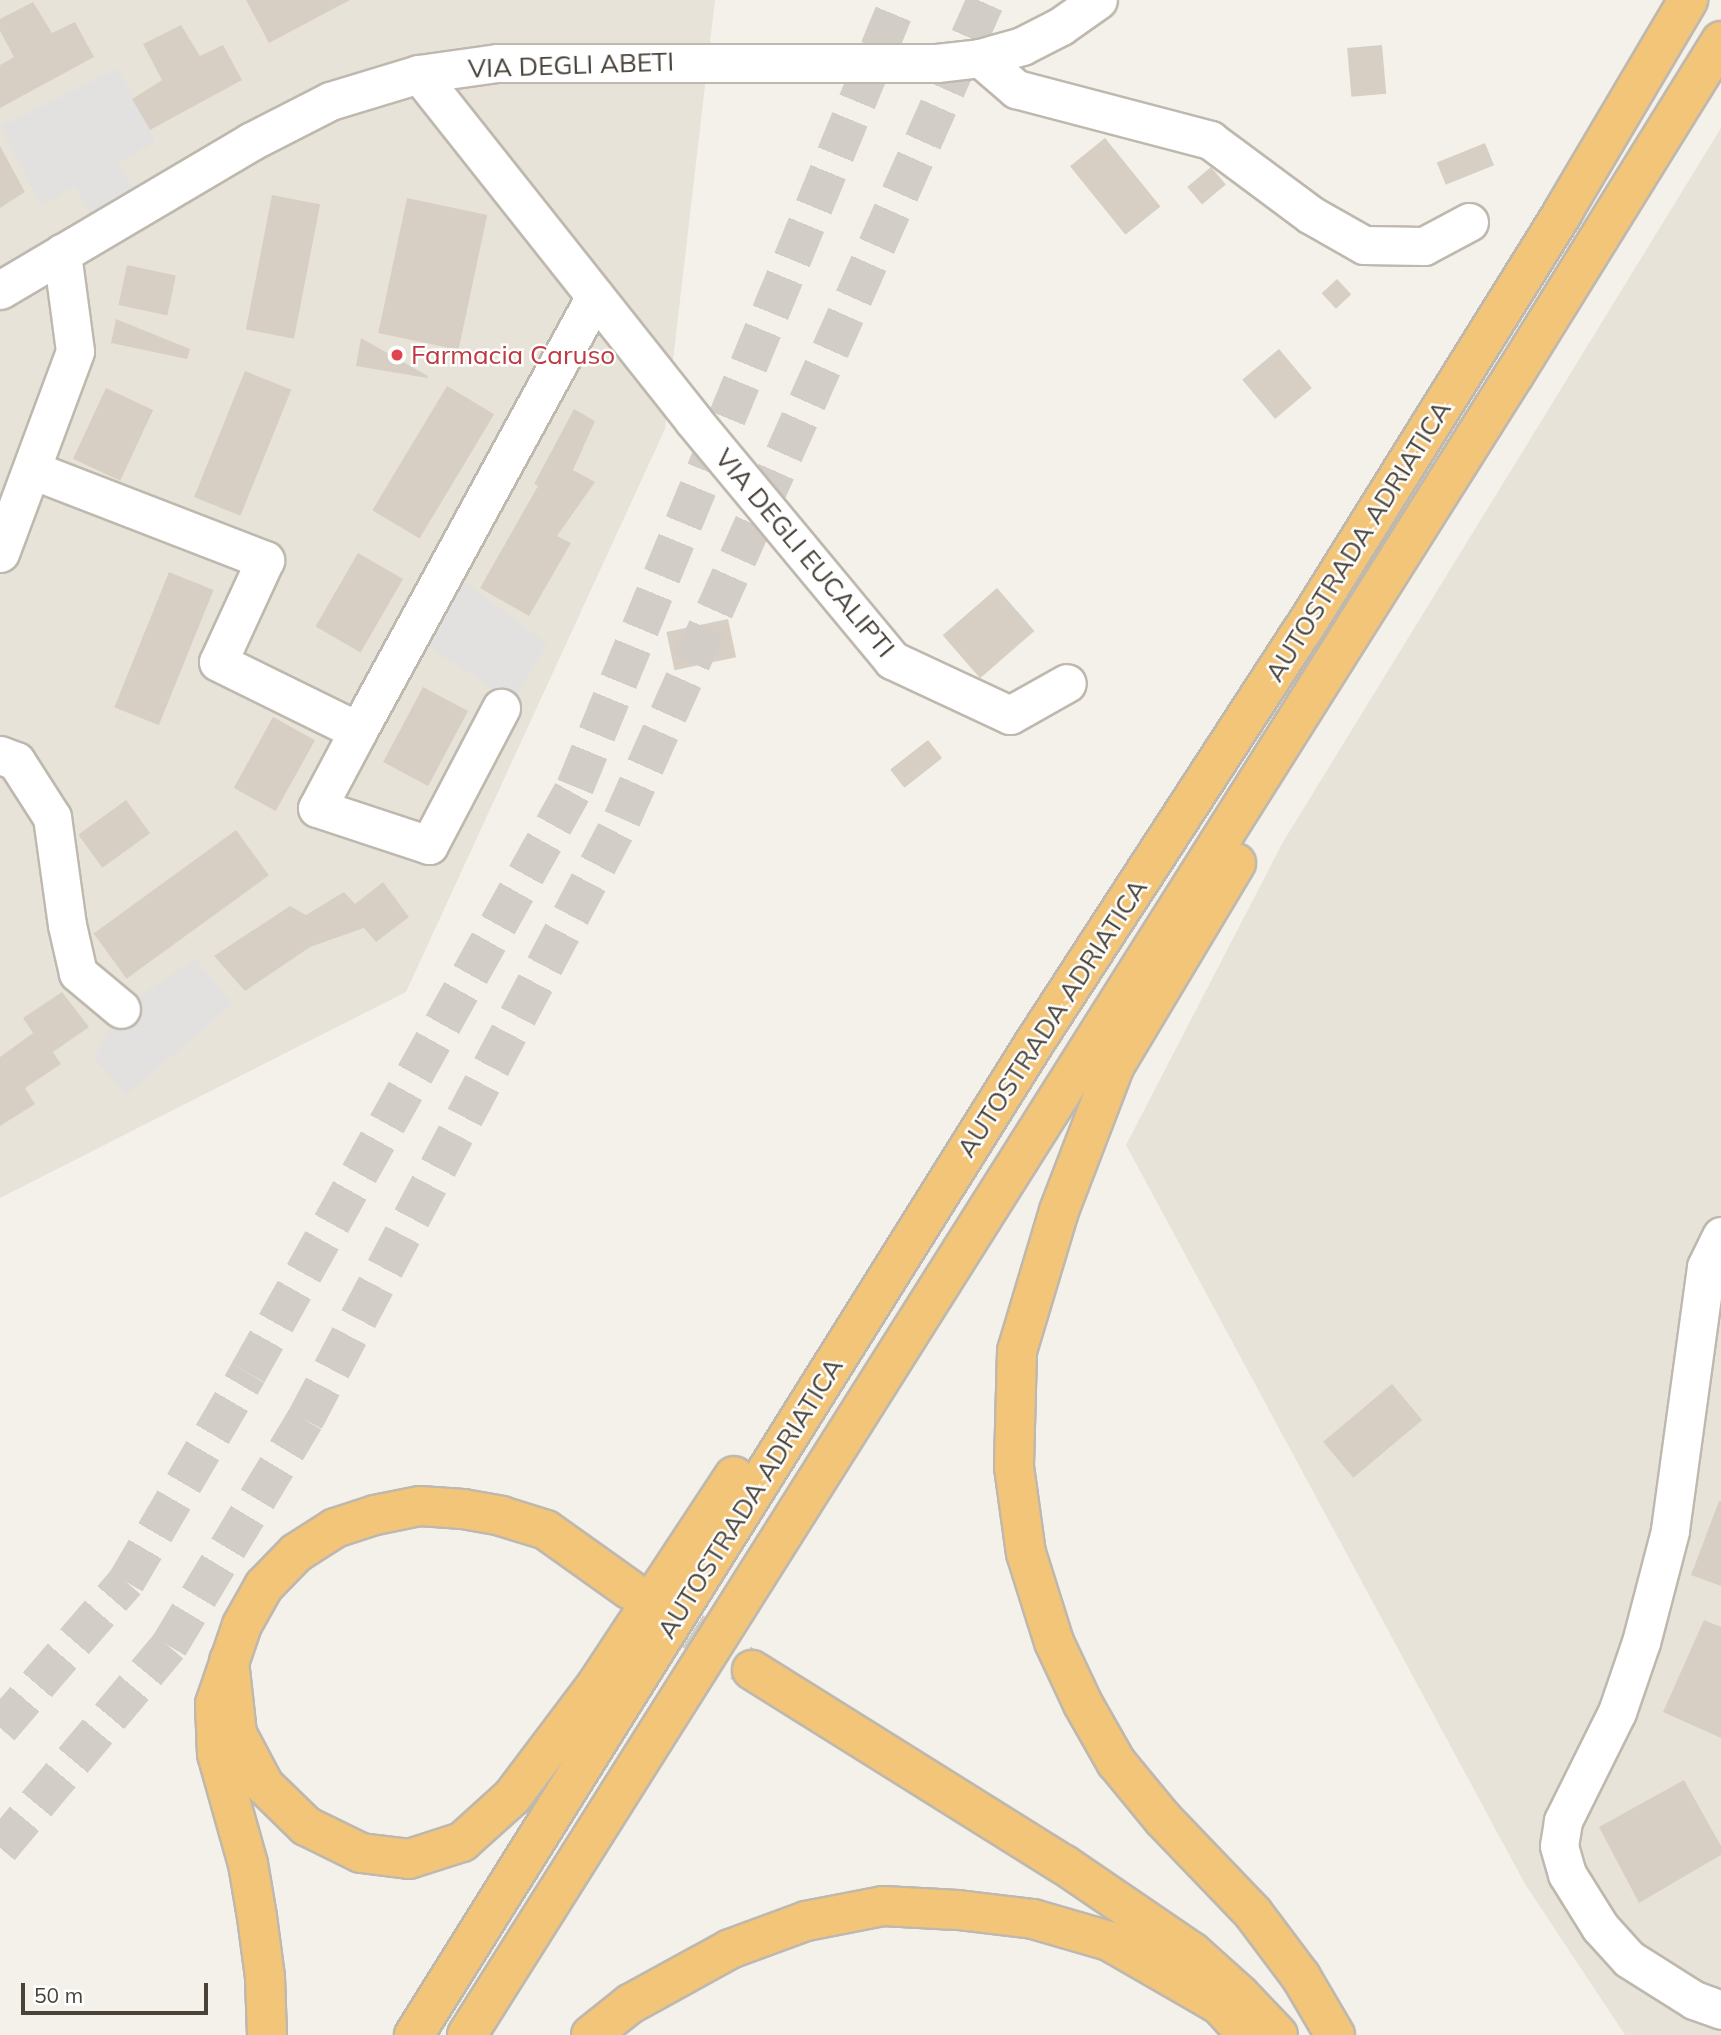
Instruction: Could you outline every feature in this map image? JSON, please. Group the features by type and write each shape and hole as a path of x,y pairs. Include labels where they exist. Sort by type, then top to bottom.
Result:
{"highway":[{"name":"AUTOSTRADA ADRIATICA","path":"414,2035 1032,1045 1303,630 1564,210 1688,0"},
{"name":"AUTOSTRADA ADRIATICA","path":"467,2035 1514,375 1721,41"},
{"path":"1335,2035 1301,1977 1253,1913 1163,1819 1115,1762 1083,1704 1054,1642 1027,1553 1014,1467 1017,1351 1059,1211 1115,1065 1383,618 1514,375"},
{"path":"229,1661 237,1734 264,1786 306,1826 361,1853 409,1859 462,1842 512,1797 597,1684 847,1303 1032,1045"},
{"path":"267,2035 265,1977 248,1864 217,1754 215,1704 242,1625 264,1586 296,1553 335,1528 375,1515 420,1506 488,1513 546,1530 630,1590"},
{"path":"752,1670 1063,1864 1192,1952 1240,1995 1278,2035"},
{"path":"591,2035 629,2004 730,1949 807,1921 883,1906 958,1910 1033,1919 1110,1941 1220,2005 1247,2035"}],"street":[{"name":"VIA DEGLI ABETI","path":"0,290 250,142 296,118 330,101 419,74 496,63 937,63 980,58 1021,46 1061,26 1098,0"},
{"path":"980,58 1016,89 1210,140 1311,215 1364,245 1424,246 1469,222"},
{"name":"VIA DEGLI EUCALIPTI","path":"419,74 693,420 892,660 1010,715 1067,683"},
{"path":"0,553 75,351 62,253"},
{"path":"501,708 429,845 317,808 595,296"},
{"path":"32,470 265,560 218,662 358,731"},
{"path":"0,755 16,761 52,817 67,925 78,973 121,1009"},
{"path":"1721,1236 1706,1268 1670,1531 1641,1642 1617,1712 1563,1821 1559,1846 1567,1874 1600,1927 1629,1959 1694,2000 1721,2010"}],"shaded area":[{"path":"0,0 715,0 665,429 406,992 0,1198"},
{"path":"118,68 156,142 119,162 138,198 94,222 75,186 41,205 0,127"},
{"path":"1721,128 1721,2035 1625,2035 1525,1884 1126,1145 1283,842"},
{"path":"461,579 547,644 513,701 422,644"},
{"path":"195,958 233,1004 126,1095 94,1058 121,1009"}],"building":[{"path":"246,0 350,0 269,43"},
{"path":"33,2 52,33 75,22 94,57 0,108 0,65 14,57 0,31 0,19"},
{"path":"181,25 200,56 223,45 242,80 150,130 132,99 162,80 143,44"},
{"path":"1382,45 1386,94 1351,97 1347,48"},
{"path":"1105,138 1160,206 1125,235 1070,166"},
{"path":"1485,143 1494,165 1446,185 1437,162"},
{"path":"0,146 25,192 0,208"},
{"path":"1211,167 1226,185 1202,205 1187,187"},
{"path":"272,195 320,204 294,339 246,329"},
{"path":"407,198 487,215 459,350 378,333"},
{"path":"127,265 176,275 167,315 118,305"},
{"path":"1337,279 1351,294 1336,309 1322,293"},
{"path":"116,319 190,349 187,359 111,343"},
{"path":"361,338 428,376 427,378 356,366"},
{"path":"1279,349 1312,388 1275,419 1242,380"},
{"path":"245,371 291,390 240,516 194,497"},
{"path":"447,386 494,414 419,539 372,510"},
{"path":"106,388 153,410 120,481 73,459"},
{"path":"574,409 595,421 573,470 595,482 557,536 571,543 529,616 480,588 538,486 534,484"},
{"path":"358,553 403,579 361,653 316,627"},
{"path":"169,572 214,590 159,725 114,707"},
{"path":"997,588 1034,631 980,678 943,635"},
{"path":"728,619 736,657 674,670 666,632"},
{"path":"423,687 468,711 428,786 383,762"},
{"path":"273,717 315,740 276,811 234,788"},
{"path":"928,740 942,758 904,788 890,770"},
{"path":"126,800 150,833 102,868 78,835"},
{"path":"236,830 269,875 127,979 94,933"},
{"path":"383,882 409,917 376,942 364,928 310,947 245,991 214,956 290,906 306,915 344,892 355,904"},
{"path":"62,992 89,1027 53,1052 61,1064 25,1088 35,1104 0,1126 0,1057 33,1033 23,1018"},
{"path":"1392,1384 1422,1420 1353,1478 1323,1442"},
{"path":"1721,1501 1721,1586 1691,1575"},
{"path":"1704,1620 1721,1627 1721,1738 1663,1712"},
{"path":"1684,1780 1721,1846 1721,1855 1639,1903 1599,1827"}],"tunnel":[{"path":"0,1728 126,1582 248,1373 575,787 899,0"},
{"path":"0,1848 169,1646 305,1420 622,819 986,0"},
{"path":"645,1600 752,1670"}],"place":[{"name":"Farmacia Caruso","path":"397,355"}]}
